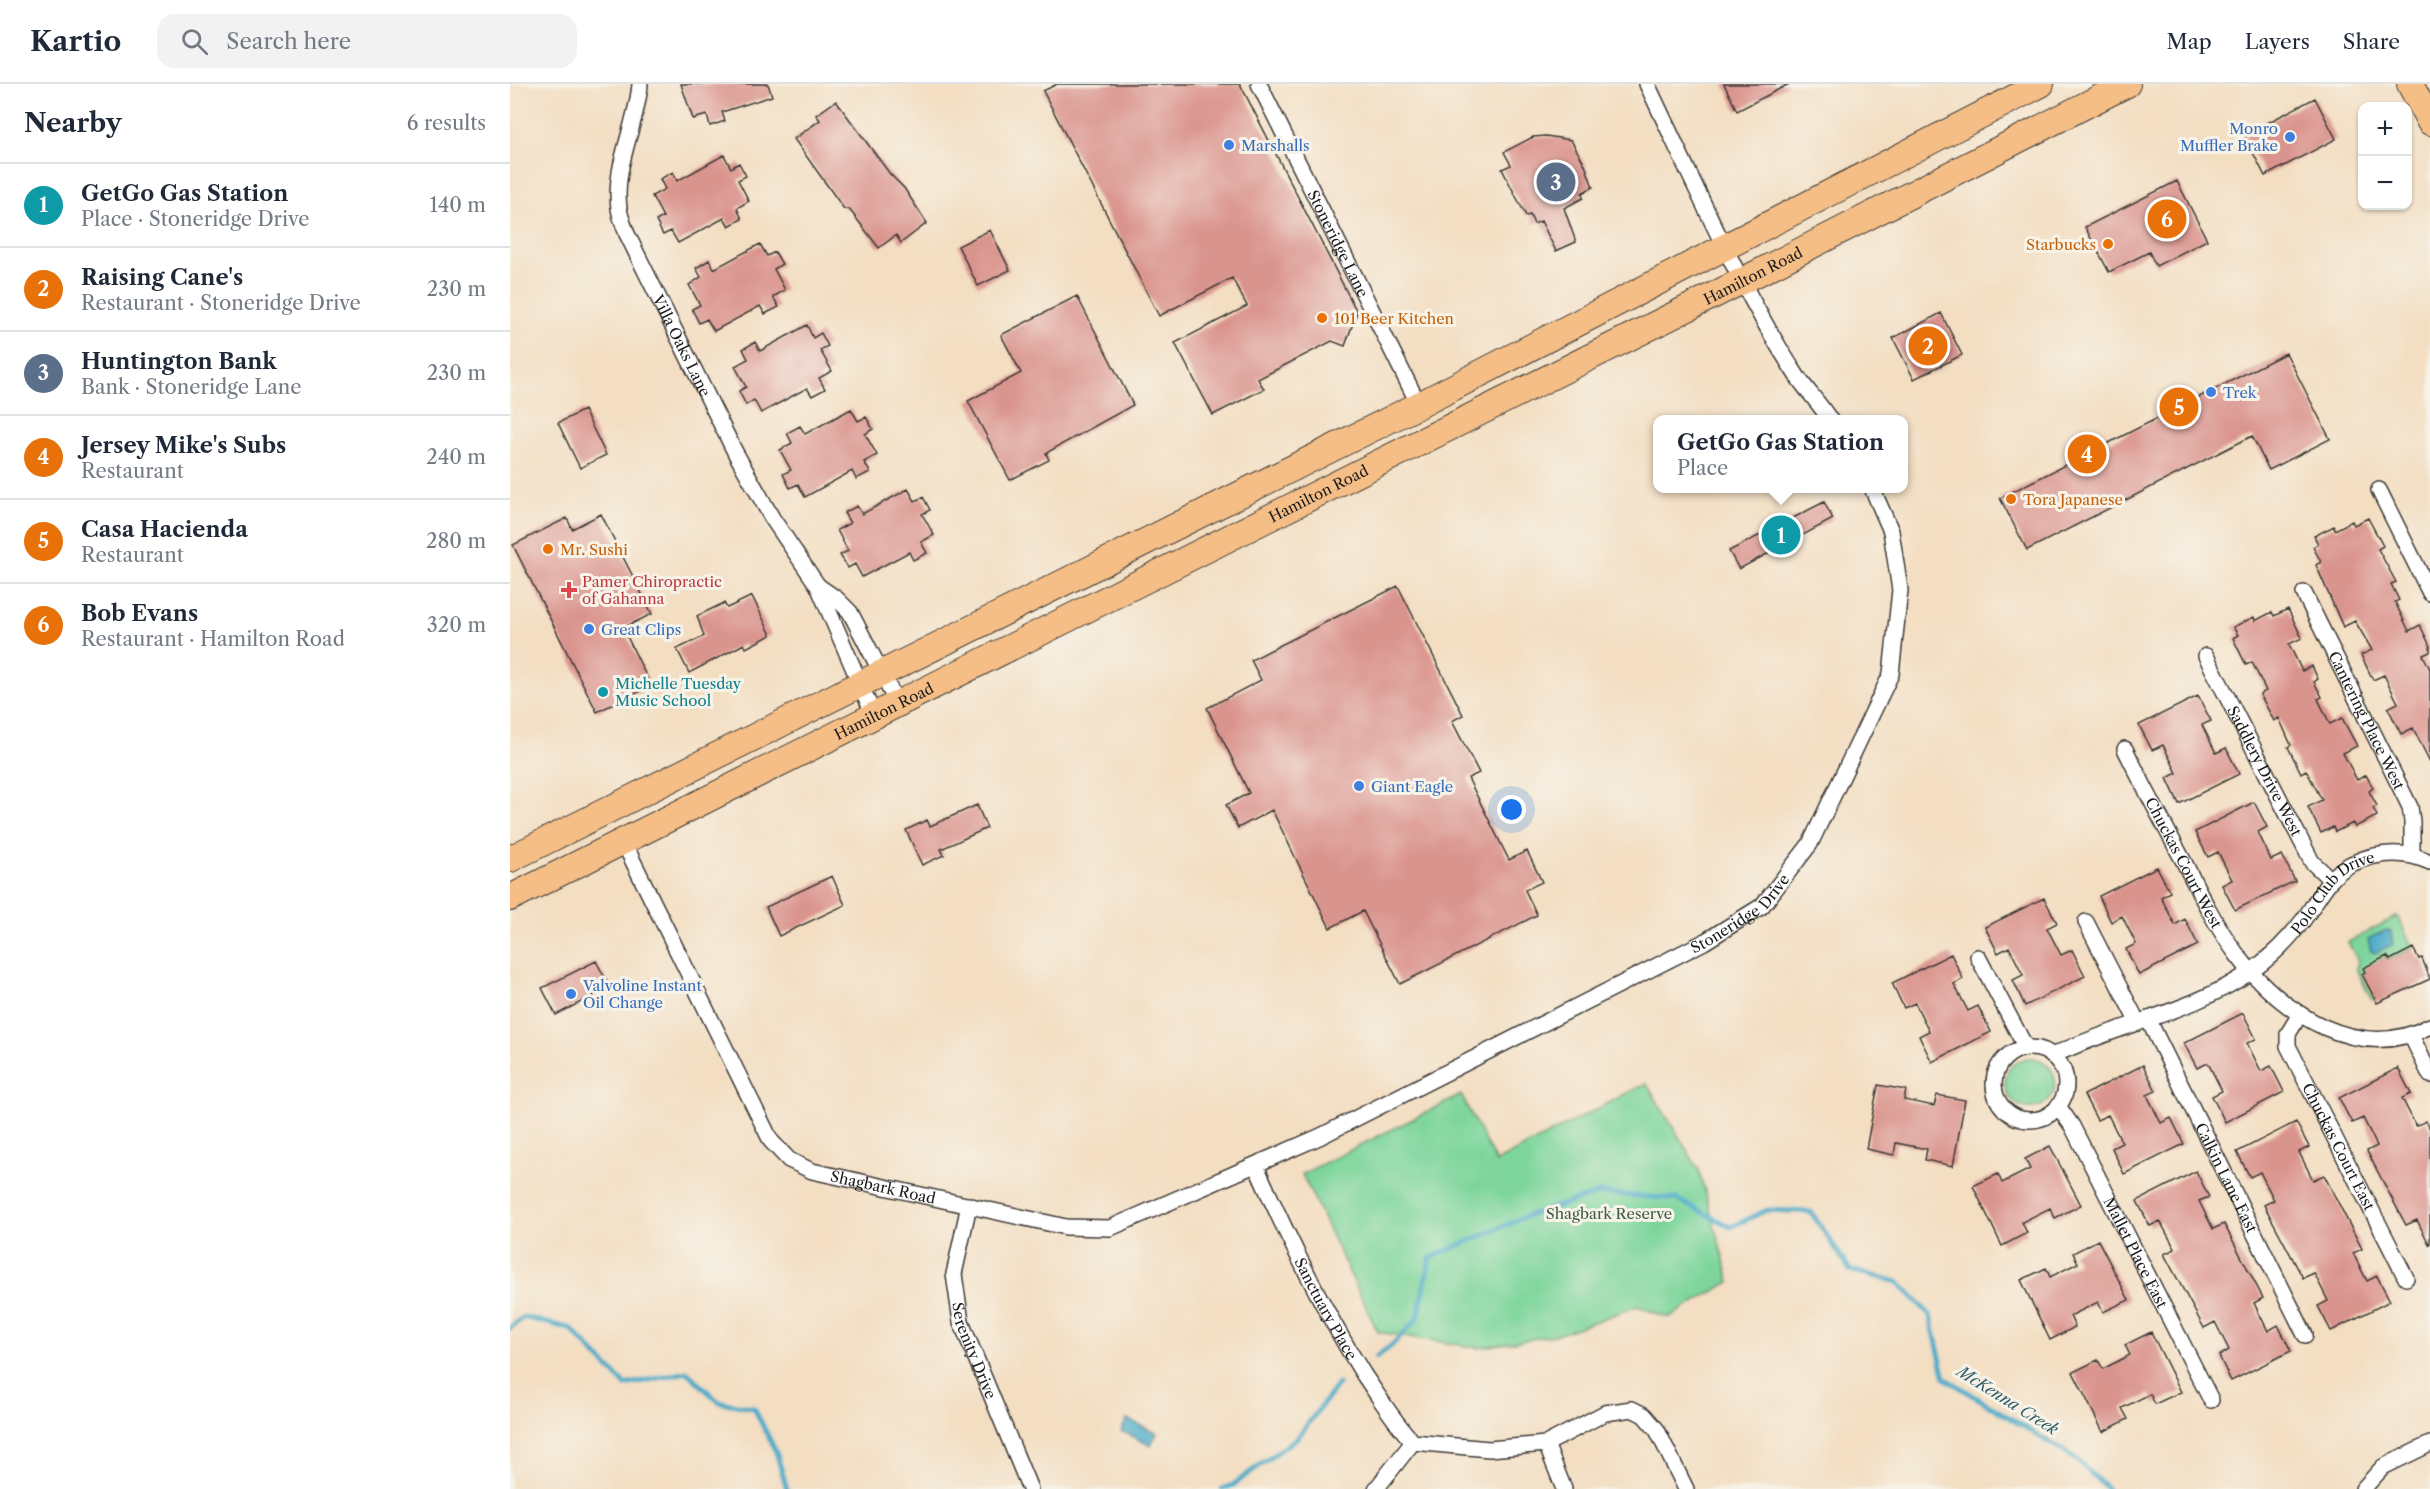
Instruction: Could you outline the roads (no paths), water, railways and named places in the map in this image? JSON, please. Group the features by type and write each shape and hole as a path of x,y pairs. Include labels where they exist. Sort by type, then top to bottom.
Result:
{"main road":[{"path":"510,859 1419,405 2041,84"},
{"name":"Hamilton Road","path":"510,898 1742,281 2127,84"},
{"path":"2410,84 2430,122"}],"street":[{"name":"Villa Oaks Lane","path":"640,84 638,103 618,184 619,209 627,234 735,452 772,518 818,586 874,716"},
{"name":"Stoneridge Lane","path":"1259,84 1419,405"},
{"path":"1647,84 1742,281 1798,377 1826,415"},
{"path":"2379,490 2430,592"},
{"name":"Stoneridge Drive","path":"1318,1137 1704,942 1762,906 1810,844 1891,674 1900,590 1891,531 1874,493"},
{"name":"Villa Oaks Lane","path":"818,586 837,598 850,612 897,704"},
{"name":"Cantering Place West","path":"2304,593 2410,807 2412,854"},
{"name":"Saddlery Drive West","path":"2206,656 2312,862 2330,879"},
{"name":"Chuckas Court West","path":"2125,749 2199,892 2229,944 2252,971"},
{"name":"Shagbark Road","path":"623,841 771,1141 789,1160 812,1171 1066,1227 1110,1228 1318,1137"},
{"name":"Polo Club Drive","path":"2052,1056 2076,1044 2210,995 2252,971 2289,937 2330,879 2350,865 2369,858 2412,854 2430,862"},
{"name":"Calkin Lane East","path":"2086,922 2143,1021 2305,1335"},
{"path":"1978,957 2026,1048"},
{"path":"2252,971 2300,1014 2350,1037 2393,1039 2412,1035 2430,1026"},
{"name":"Chuckas Court East","path":"2300,1014 2288,1034 2288,1046 2406,1278"},
{"path":"2412,1035 2430,1075"},
{"path":"2026,1048 2041,1049 2052,1056 2060,1063 2065,1080 2063,1098 2058,1106 2047,1116 2023,1119 2012,1115 1997,1097 1995,1074 2000,1064 2008,1055 2026,1048"},
{"name":"Mallet Place East","path":"2058,1106 2072,1126 2211,1400"},
{"name":"Sanctuary Place","path":"1256,1166 1297,1257 1347,1347 1396,1424 1413,1442"},
{"name":"Serenity Drive","path":"969,1205 954,1274 961,1322 1030,1489"},
{"path":"1376,1489 1413,1442 1489,1449 1546,1444 1605,1413 1632,1409 1644,1415 1657,1430 1686,1489"},
{"path":"1546,1444 1564,1489"},
{"path":"2363,1489 2384,1467 2430,1444"}],"water":[{"path":"2386,930 2391,932 2393,944 2375,953 2371,951 2368,939"},
{"path":"1127,1419 1157,1433 1151,1446 1121,1431"}],"waterway":[{"name":"McKenna Creek","path":"1376,1357 1391,1346 1418,1318 1430,1258 1527,1216 1600,1193 1676,1199 1731,1227 1767,1210 1811,1212 1850,1270 1898,1282 1930,1315 1945,1378 2073,1457 2108,1489"},
{"name":"McKenna Creek","path":"510,1328 524,1317 571,1329 625,1385 687,1372 719,1402 754,1408 776,1452 787,1489"},
{"name":"McKenna Creek","path":"1222,1489 1233,1485 1298,1437 1338,1384"}],"place":[{"name":"Monro Muffler Brake","path":"2290,137"},
{"name":"Marshalls","path":"1229,145"},
{"name":"Huntington Bank","path":"1556,182"},
{"name":"Bob Evans","path":"2167,219"},
{"name":"Starbucks","path":"2108,244"},
{"name":"101 Beer Kitchen","path":"1322,318"},
{"name":"Raising Cane's","path":"1928,346"},
{"name":"Trek","path":"2211,392"},
{"name":"Casa Hacienda","path":"2179,407"},
{"name":"Jersey Mike's Subs","path":"2087,454"},
{"name":"Tora Japanese","path":"2011,499"},
{"name":"GetGo Gas Station","path":"1781,535"},
{"name":"Mr. Sushi","path":"548,549"},
{"name":"Pamer Chiropractic of Gahanna","path":"569,590"},
{"name":"Great Clips","path":"589,629"},
{"name":"Michelle Tuesday Music School","path":"603,692"},
{"name":"Giant Eagle","path":"1359,786"},
{"name":"Valvoline Instant Oil Change","path":"571,994"}],"park label":[{"name":"Shagbark Reserve","path":"1609,1213"}]}
